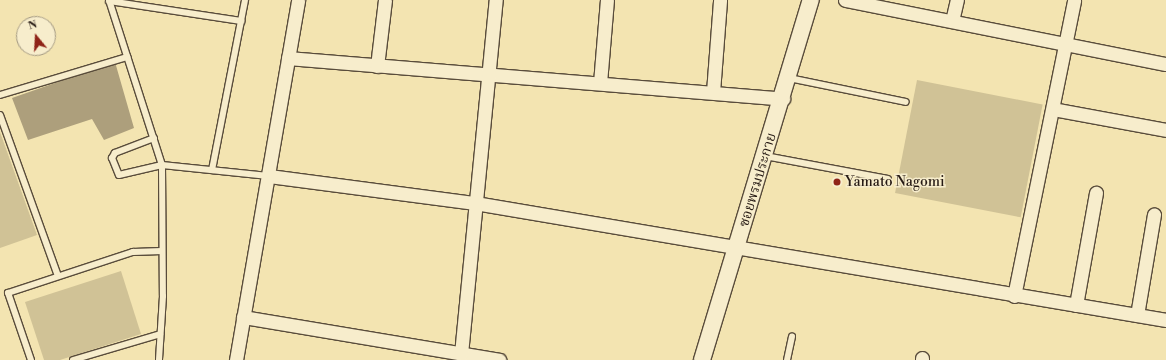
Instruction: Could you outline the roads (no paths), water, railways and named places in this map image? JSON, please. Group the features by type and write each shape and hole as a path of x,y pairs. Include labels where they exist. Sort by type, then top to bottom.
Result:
{"street":[{"path":"236,360 269,176 298,0"},
{"path":"377,66 385,0"},
{"path":"461,354 496,0"},
{"path":"600,83 607,0"},
{"path":"714,92 720,0"},
{"name":"ซอยพรมประกาย","path":"702,360 783,99 811,0"},
{"path":"845,0 1166,64"},
{"path":"952,21 957,0"},
{"path":"1014,296 1074,0"},
{"path":"288,58 714,92 783,99"},
{"path":"1053,109 1166,130"},
{"path":"269,176 475,203 1014,296 1166,320"},
{"path":"1076,305 1096,193"},
{"path":"1137,315 1154,214"},
{"path":"243,317 499,360"}],"lane":[{"path":"159,360 162,251 162,165 109,0 241,21"},
{"path":"212,170 245,0"},
{"path":"0,95 127,57"},
{"path":"789,78 906,102"},
{"path":"1,119 58,276"},
{"path":"154,138 116,153 112,158 114,167 119,176 162,165 269,176"},
{"path":"765,156 888,179"},
{"path":"0,295 133,252 162,251"},
{"path":"8,293 31,360"},
{"path":"73,360 160,334"},
{"path":"787,360 792,337"}],"place":[{"name":"Yamato Nagomi","path":"837,182"}]}
